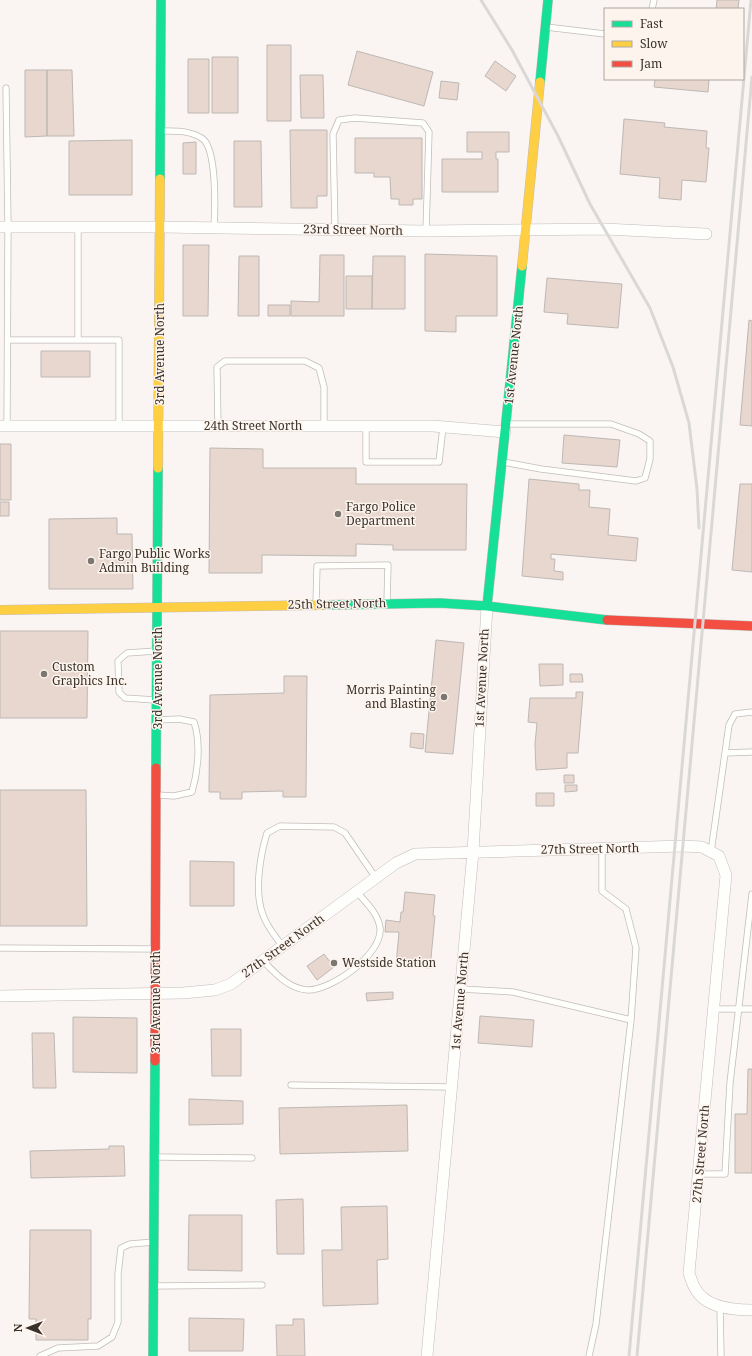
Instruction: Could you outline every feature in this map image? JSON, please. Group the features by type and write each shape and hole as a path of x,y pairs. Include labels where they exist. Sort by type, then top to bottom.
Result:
{"street":[{"name":"3rd Avenue North","path":"153,1356 155,1242 161,0"},
{"name":"1st Avenue North","path":"427,1356 473,852 487,606 503,462 548,0"},
{"name":"23rd Street North","path":"4,227 160,227 426,231 604,229 706,234"},
{"name":"24th Street North","path":"3,426 366,426 506,428"},
{"name":"25th Street North","path":"0,610 440,602 487,606 590,619 752,626"},
{"name":"27th Street North","path":"0,996 156,993 215,990 231,984 396,863 415,854 602,848 702,847 719,856 726,875 690,1273 695,1289 708,1302 735,1310 752,1310"}],"lane":[{"path":"545,27 604,34"},
{"path":"3,426 8,340 4,227 6,88"},
{"path":"335,230 333,134 339,120 354,118 423,123 429,132 426,231"},
{"path":"160,131 187,132 204,140 211,154 215,205 214,228"},
{"path":"78,227 78,340"},
{"path":"8,340 119,340 119,426"},
{"path":"218,426 217,367 225,360 305,362 319,368 324,386 324,426"},
{"path":"503,462 541,469 636,481 645,478 650,459 650,441 639,434 611,424 506,428"},
{"path":"366,426 366,462 439,462 443,427"},
{"path":"316,605 317,566 388,565 387,603"},
{"path":"158,651 127,653 118,660 119,692 125,698 158,700"},
{"path":"711,852 729,725 735,714 752,712"},
{"path":"157,795 174,796 192,792 196,777 198,733 194,722 179,719 158,720"},
{"path":"725,753 752,752"},
{"path":"283,947 262,914 259,892 260,855 267,833 280,826 334,827 345,833 376,878"},
{"path":"589,1356 596,1324 631,1020 636,948 626,909 602,890 602,848"},
{"path":"263,961 284,981 296,987 309,990 327,986 349,972 364,960 376,946 380,929 375,914 358,892"},
{"path":"699,1174 725,1174 730,1084 740,1009 741,985 752,894"},
{"path":"0,948 156,949"},
{"path":"461,989 513,992 631,1020"},
{"path":"714,1009 752,1009"},
{"path":"291,1086 452,1087"},
{"path":"155,1156 252,1158"},
{"path":"40,1356 58,1348 98,1346 112,1337 118,1322 118,1274 121,1248 130,1244 155,1242"},
{"path":"154,1286 262,1285"},
{"path":"720,1306 721,1356"}],"building":[{"path":"717,0 739,0 738,8 716,8"},
{"path":"267,45 291,45 291,121 267,121"},
{"path":"357,51 433,72 424,106 348,85"},
{"path":"212,57 238,57 238,113 212,113"},
{"path":"188,59 209,59 209,113 188,113"},
{"path":"495,61 516,76 506,91 485,76"},
{"path":"25,70 47,70 47,136 25,137"},
{"path":"47,70 72,70 74,136 47,136"},
{"path":"300,75 323,75 324,118 301,118"},
{"path":"655,80 709,80 708,92 654,87"},
{"path":"441,81 459,83 457,100 439,98"},
{"path":"624,119 665,123 664,127 707,131 706,148 709,148 706,182 682,180 681,200 659,198 660,178 620,174"},
{"path":"290,130 327,130 327,196 317,196 317,208 291,208"},
{"path":"467,132 509,132 509,152 496,152 496,159 498,159 498,192 442,192 442,159 482,159 482,152 467,152"},
{"path":"355,138 422,138 422,199 413,199 413,205 399,205 399,199 391,199 390,177 374,177 374,173 355,173"},
{"path":"132,140 132,195 69,195 69,141"},
{"path":"234,141 261,141 262,207 234,207"},
{"path":"196,142 196,174 183,174 183,143"},
{"path":"183,245 209,245 208,316 183,316"},
{"path":"425,254 497,256 497,316 456,316 456,332 425,331"},
{"path":"320,255 344,255 344,316 291,316 291,301 319,302"},
{"path":"239,256 259,256 259,316 238,316"},
{"path":"373,256 405,256 405,309 372,309"},
{"path":"346,276 372,276 372,309 346,309"},
{"path":"547,278 622,284 618,328 567,324 568,314 544,312"},
{"path":"268,305 290,305 290,316 268,316"},
{"path":"749,320 752,321 752,426 740,425"},
{"path":"41,351 90,351 90,377 41,377"},
{"path":"564,435 620,440 617,467 562,463"},
{"path":"0,444 11,444 11,500 0,500"},
{"name":"Fargo Police Department","path":"210,448 263,449 263,468 356,468 356,484 467,484 466,550 393,550 393,545 356,544 356,556 262,555 262,573 209,573"},
{"path":"529,479 579,484 579,490 590,490 589,507 610,509 608,535 638,538 636,561 551,554 551,559 555,559 554,571 563,572 563,580 522,576"},
{"path":"740,484 752,484 752,572 732,570"},
{"path":"0,502 9,502 9,516 0,516"},
{"name":"Fargo Public Works Admin Building","path":"117,518 117,534 132,534 133,589 49,589 49,519"},
{"name":"Custom Graphics Inc.","path":"0,631 88,631 87,718 0,718"},
{"name":"Morris Painting and Blasting","path":"436,640 464,643 453,754 425,752"},
{"path":"539,664 563,664 563,685 540,686"},
{"path":"570,674 582,674 583,682 570,682"},
{"path":"284,676 307,676 306,797 283,797 283,791 242,792 242,799 220,799 220,792 209,792 210,695 284,693"},
{"path":"576,692 583,692 578,753 567,753 567,768 536,770 535,744 537,723 528,722 530,698 576,698"},
{"path":"411,733 424,734 423,749 410,747"},
{"path":"564,775 574,775 574,783 564,783"},
{"path":"565,785 577,785 577,791 565,792"},
{"path":"0,790 86,790 87,926 0,926"},
{"path":"536,793 554,793 554,806 536,806"},
{"path":"190,861 234,862 234,906 190,906"},
{"path":"405,892 435,895 433,915 435,916 430,968 396,965 399,932 385,932 386,920 400,922 401,912 403,912"},
{"path":"324,954 334,967 317,980 307,966"},
{"path":"393,992 393,999 367,1001 366,993"},
{"path":"480,1016 534,1020 532,1047 478,1043"},
{"path":"73,1017 137,1018 137,1073 73,1072"},
{"path":"211,1029 241,1029 241,1076 212,1076"},
{"path":"32,1033 54,1033 56,1088 33,1088"},
{"path":"748,1069 752,1069 752,1173 735,1173 735,1114 747,1114"},
{"path":"189,1099 243,1101 243,1124 189,1125"},
{"path":"407,1105 408,1151 280,1154 279,1108"},
{"path":"109,1146 124,1146 125,1176 31,1178 30,1151 109,1149"},
{"path":"303,1199 304,1254 277,1254 276,1200"},
{"path":"387,1206 388,1259 377,1260 378,1304 323,1306 322,1250 342,1250 341,1207"},
{"path":"189,1215 242,1215 242,1271 188,1270"},
{"path":"30,1230 91,1230 91,1319 88,1319 88,1340 36,1340 36,1319 29,1319"},
{"path":"189,1318 244,1319 243,1351 189,1351"},
{"path":"293,1319 304,1319 305,1356 277,1356 276,1325 293,1325"}],"railway":[{"path":"481,0 512,50 558,136 590,204 650,308 673,367 689,423 697,489 699,528"},
{"path":"744,78 751,0"},
{"path":"637,1356 752,77"},
{"path":"629,1356 744,80"}],"traffic: fast":[{"path":"160,179 161,0"},
{"path":"540,82 548,0"},
{"path":"487,606 522,266"},
{"path":"156,768 158,468"},
{"path":"323,605 440,603 487,606 607,620"},
{"path":"153,1356 155,1061"}],"traffic: slow":[{"path":"522,266 540,82"},
{"path":"158,468 160,179"},
{"path":"0,610 323,605"}],"traffic: jam":[{"path":"607,620 752,626"},
{"path":"155,1061 156,768"}],"place":[{"name":"Fargo Police Department","path":"338,514"},
{"name":"Fargo Public Works Admin Building","path":"91,561"},
{"name":"Custom Graphics Inc.","path":"44,674"},
{"name":"Morris Painting and Blasting","path":"444,697"},
{"name":"Westside Station","path":"334,963"}]}
